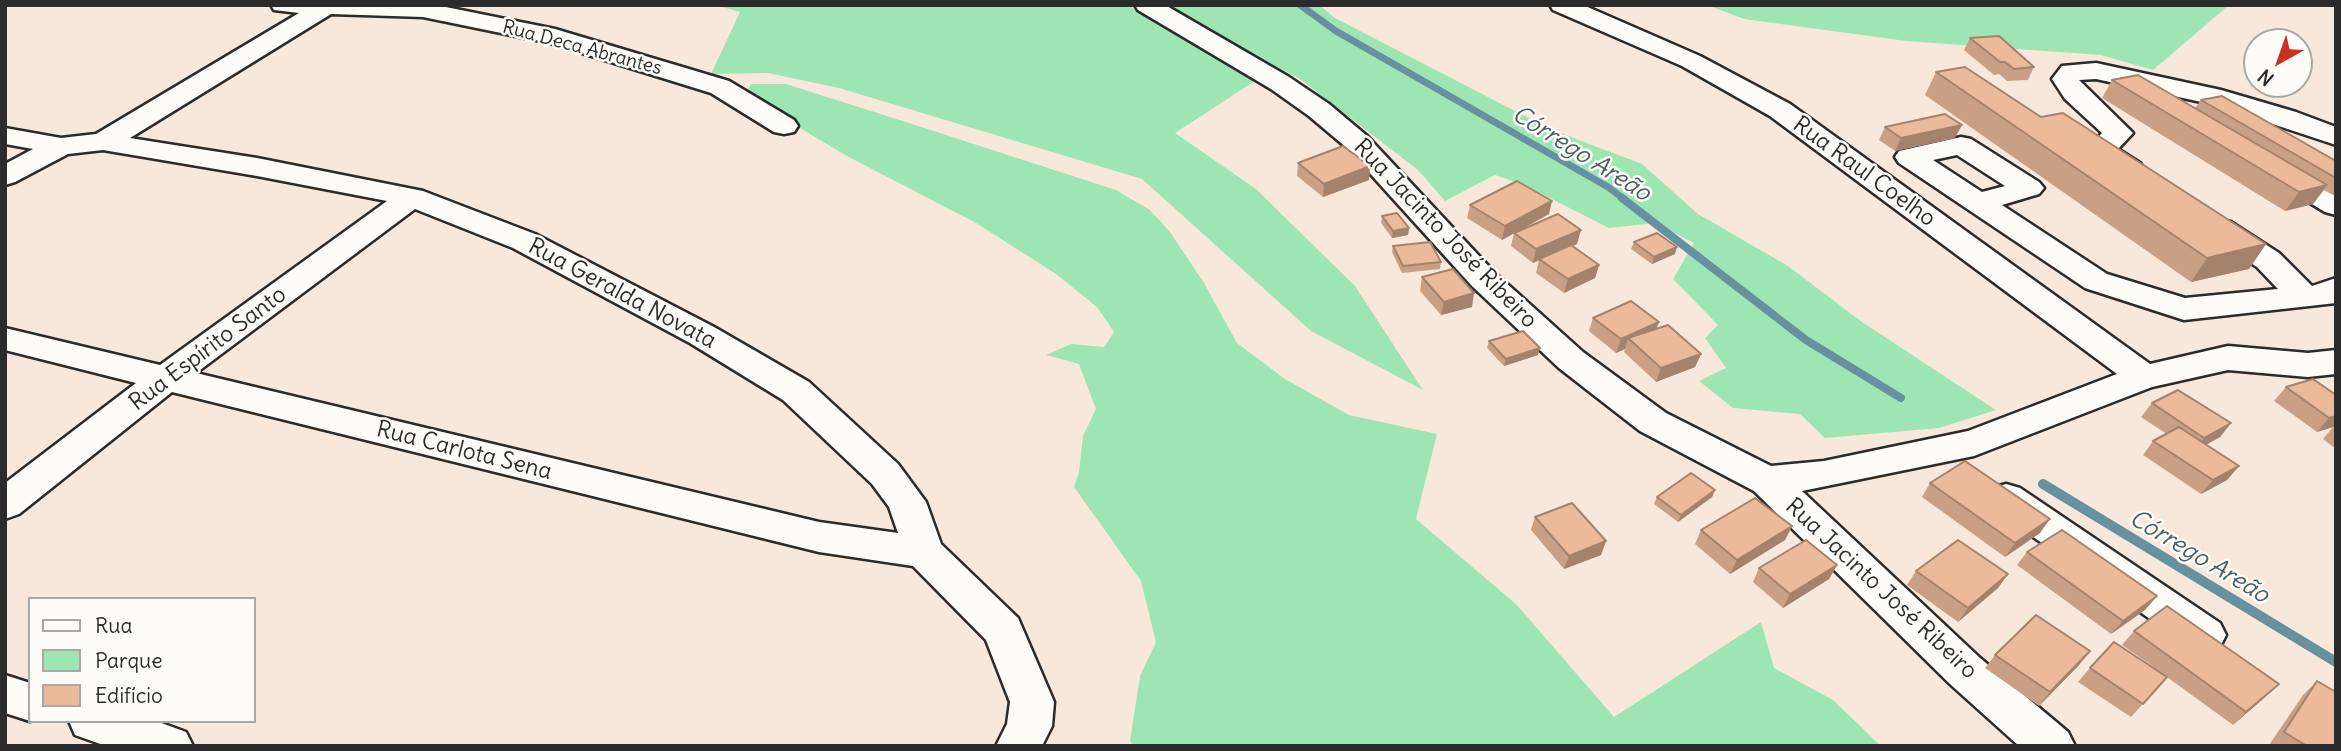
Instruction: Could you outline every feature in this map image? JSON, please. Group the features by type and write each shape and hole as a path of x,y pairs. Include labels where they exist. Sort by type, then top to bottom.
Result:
{"street":[{"name":"Rua Deca Abrantes","path":"284,5 423,10 555,37 720,87 784,126"},
{"name":"Rua Jacinto José Ribeiro","path":"1147,5 1280,83 1319,110 1357,142 1482,279 1611,393 1653,422 1767,481 1965,671 2052,746"},
{"name":"Rua Raul Coelho","path":"1562,5 1691,61 1780,110 2144,377"},
{"path":"103,142 327,6"},
{"path":"2119,133 2074,93 2065,79 2071,72 2096,71 2221,98 2336,137"},
{"path":"2083,131 2119,133"},
{"path":"2119,133 2100,150 2156,187"},
{"name":"Rua Geralda Novata","path":"5,136 61,146 103,142 257,167 412,197 524,241 702,335 796,391 845,435 899,493 906,502 924,552 1003,630 1032,702 1029,726 1018,746"},
{"path":"5,176 61,146"},
{"path":"2254,157 2336,206"},
{"name":"Rua Espírito Santo","path":"5,504 165,379 412,197"},
{"path":"1980,202 2096,281 2184,309 2331,294 2336,288"},
{"path":"2201,216 2268,260 2304,297"},
{"path":"2184,309 2228,358"},
{"name":"Rua Carlota Sena","path":"5,339 820,537 924,552"},
{"path":"1767,481 1824,475 1974,443 2144,377 2228,358 2308,365 2336,362"},
{"path":"1937,450 2240,659"},
{"path":"5,694 28,701"},
{"path":"98,723 170,746"}],"green space":[{"path":"715,5 1127,5 1258,79 1175,133 1256,189 1355,286 1423,390 1311,331 1142,179 839,88 768,73 711,74 740,12"},
{"path":"1160,5 1319,5 1335,18 1550,129 1642,164 1698,214 1788,266 1862,322 1996,410 1939,428 1825,438 1800,414 1733,408 1699,381 1726,368 1705,338 1718,325 1673,279 1694,243 1654,223 1609,228 1524,185 1495,175 1445,201 1418,170 1300,79"},
{"path":"1707,5 2229,5 2153,70 2101,55 1906,41 1744,19"},
{"path":"751,84 786,84 1116,190 1150,210 1170,232 1204,283 1237,343 1285,379 1349,415 1437,434 1416,519 1517,605 1614,717 1761,622 1774,668 1833,700 1881,746 1133,746 1130,741 1140,676 1156,642 1141,581 1074,487 1079,472 1083,436 1096,409 1079,364 1046,355 1071,344 1104,347 1114,332 1097,307 1056,274 976,223 845,155 745,95"}],"building":[{"path":"1999,36 2034,67 2014,69 2005,62 2000,62 1970,38"},
{"path":"1965,67 2041,117 2063,113 2266,244 2207,258 1936,72"},
{"path":"2138,75 2327,185 2299,192 2112,80"},
{"path":"2222,96 2336,161 2336,178 2201,100"},
{"path":"1945,114 1962,125 1901,138 1885,127"},
{"path":"1343,146 1370,166 1324,184 1298,163"},
{"path":"1517,181 1552,201 1505,226 1470,205"},
{"path":"1397,213 1409,228 1393,231 1382,216"},
{"path":"1558,214 1581,230 1536,249 1514,233"},
{"path":"1657,233 1677,247 1654,257 1634,242"},
{"path":"1430,242 1441,262 1403,266 1393,246"},
{"path":"1571,245 1599,265 1568,279 1539,259"},
{"path":"1453,269 1474,293 1444,302 1422,277"},
{"path":"1631,301 1659,322 1621,339 1593,318"},
{"path":"1668,325 1701,354 1661,368 1628,338"},
{"path":"1523,331 1540,348 1506,359 1489,341"},
{"path":"2313,379 2336,395 2336,416 2329,418 2286,387"},
{"path":"2178,390 2231,423 2204,438 2152,403"},
{"path":"2179,427 2239,466 2213,480 2153,441"},
{"path":"1965,461 2050,519 2015,543 1930,483"},
{"path":"1691,473 1715,490 1681,515 1657,497"},
{"path":"1755,498 1792,526 1737,560 1701,530"},
{"path":"1572,503 1606,541 1569,556 1535,517"},
{"path":"2062,530 2157,596 2123,621 2027,552"},
{"path":"1806,540 1837,565 1790,594 1759,568"},
{"path":"1958,540 2008,574 1968,608 1916,571"},
{"path":"2167,606 2279,684 2246,712 2134,631"},
{"path":"2036,615 2090,651 2050,692 1995,655"},
{"path":"2114,642 2167,677 2143,704 2090,668"},
{"path":"2317,681 2336,692 2336,746 2307,746 2284,732"}],"waterway":[{"name":"Córrego Areão","path":"1300,5 1336,31 1608,187 1624,199"},
{"name":"Córrego Areão","path":"1622,198 1806,340 1901,398"},
{"name":"Córrego Areão","path":"2043,484 2336,662"}]}
